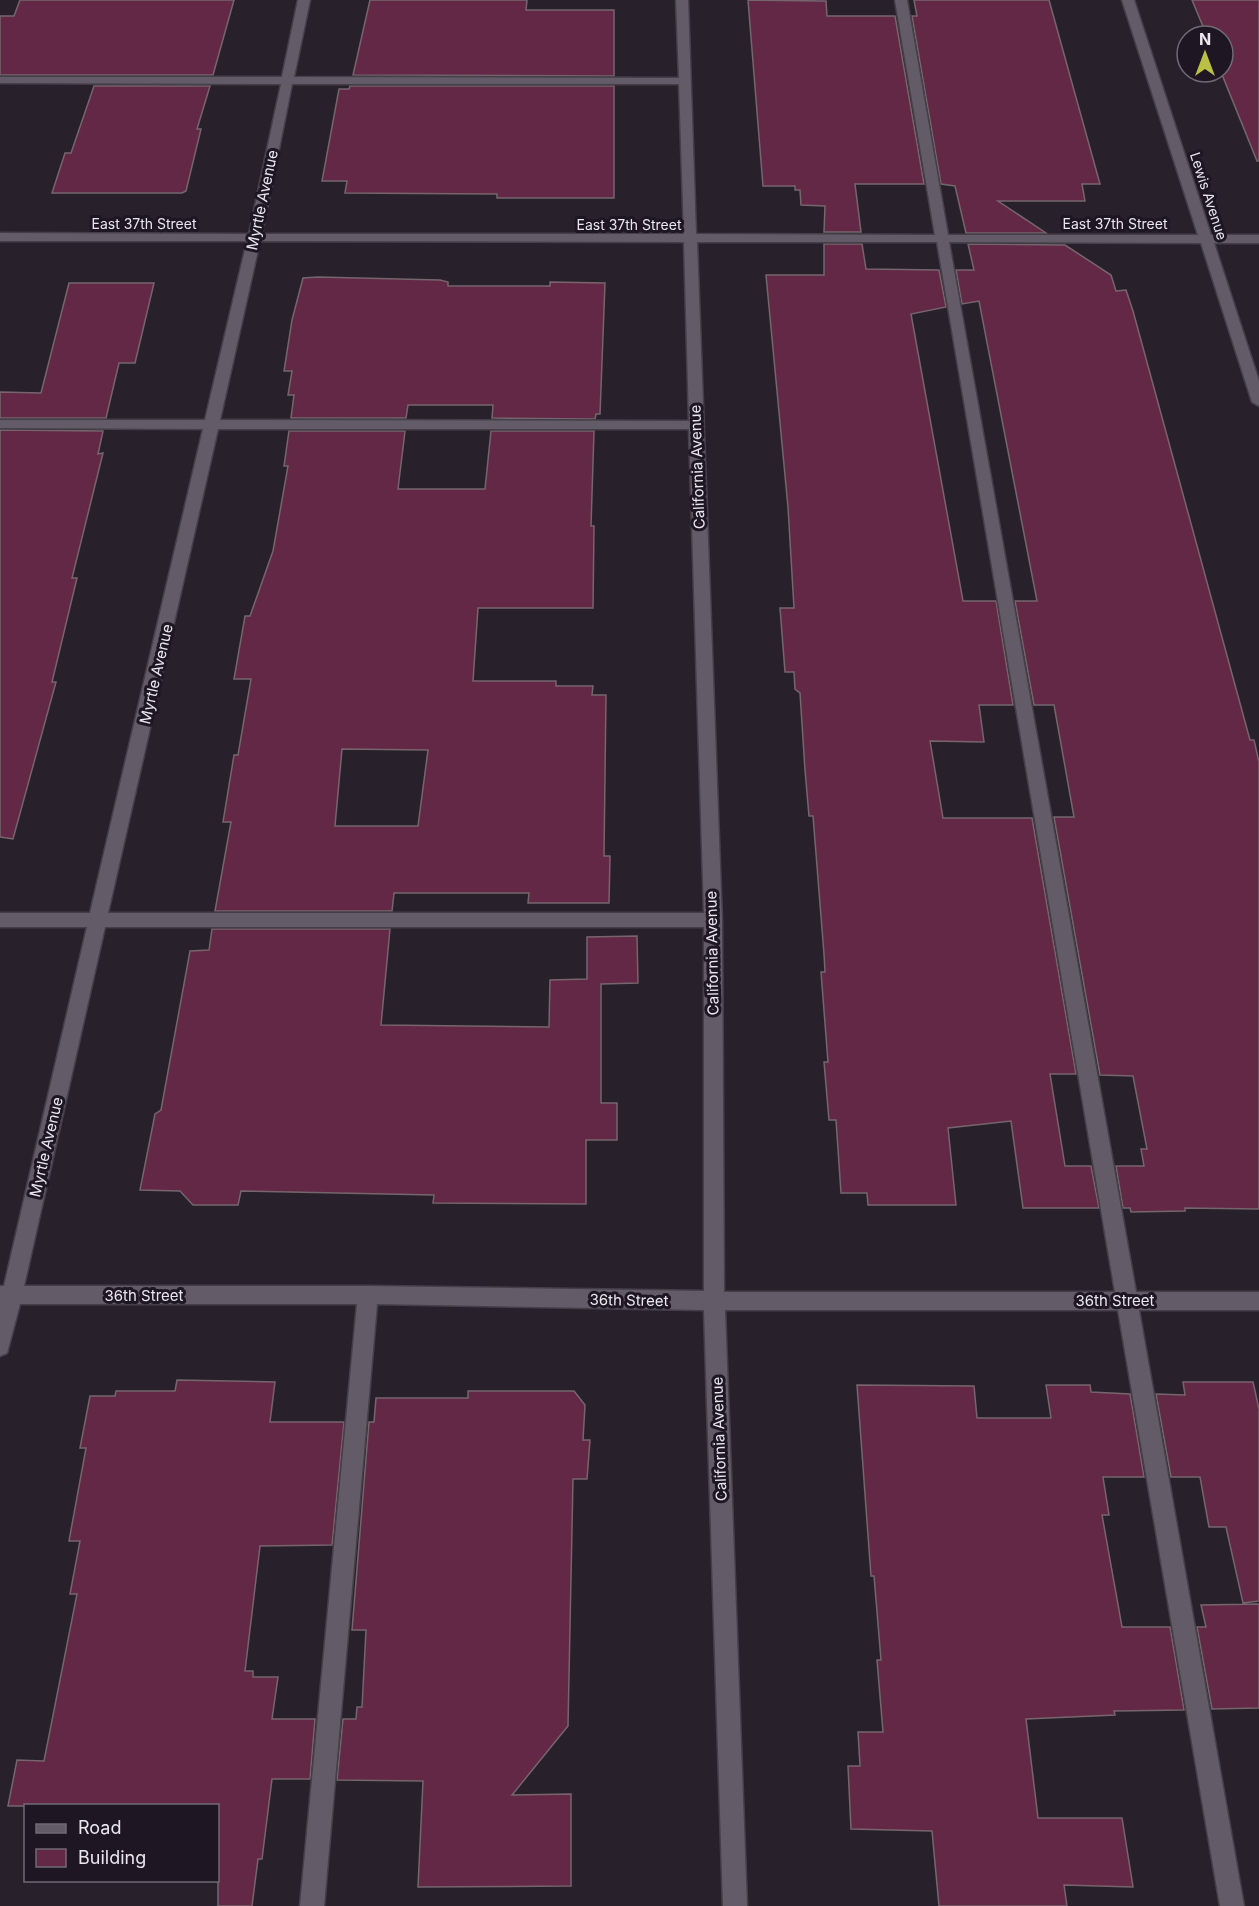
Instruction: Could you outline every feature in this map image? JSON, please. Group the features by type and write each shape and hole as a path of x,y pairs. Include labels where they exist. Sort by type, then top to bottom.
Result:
{"street":[{"name":"Myrtle Avenue","path":"0,1346 6,1295 100,919 255,239 304,0"},
{"name":"California Avenue","path":"682,0 712,920 714,1301 735,1906"},
{"path":"901,0 1232,1906"},
{"name":"Lewis Avenue","path":"1128,0 1259,402"},
{"path":"0,80 686,81"},
{"name":"East 37th Street","path":"0,237 1259,238"},
{"path":"0,424 696,425"},
{"path":"0,920 712,920"},
{"name":"36th Street","path":"6,1295 368,1295 714,1301 1125,1299 1259,1301"},
{"path":"312,1906 368,1295"}],"building":[{"path":"20,0 234,0 213,75 0,75 0,16 14,16"},
{"path":"370,0 527,0 526,10 614,10 614,76 353,75"},
{"path":"748,0 826,1 827,16 895,16 924,184 855,184 861,232 824,232 825,206 801,205 800,190 795,190 795,186 763,186"},
{"path":"914,0 1049,0 1100,184 1082,184 1085,201 998,201 1046,233 966,233 955,186 941,184 912,16 917,16"},
{"path":"1192,0 1259,0 1259,161 1257,161 1226,84 1235,84 1235,24 1202,24"},
{"path":"94,86 210,86 197,129 201,129 186,191 182,193 52,193 65,153 71,153"},
{"path":"350,86 614,86 614,198 497,198 497,194 345,193 347,181 322,181 339,89 349,89"},
{"path":"824,244 862,244 866,269 939,270 946,307 911,314 963,601 996,601 1013,705 979,705 984,742 930,741 943,818 1032,818 1076,1074 1050,1074 1065,1166 1091,1166 1099,1208 1023,1208 1011,1121 948,1128 956,1205 868,1205 867,1193 841,1193 836,1120 829,1120 824,1062 828,1062 821,972 825,972 824,954 813,816 809,816 800,693 795,689 794,672 785,672 780,608 794,608 788,507 766,275 824,275"},
{"path":"968,244 1065,245 1111,275 1116,291 1126,290 1133,311 1250,740 1254,740 1259,762 1259,1209 1185,1208 1185,1211 1131,1212 1130,1208 1123,1208 1116,1166 1144,1166 1141,1149 1147,1149 1133,1076 1100,1075 1054,817 1074,817 1054,705 1034,705 1015,601 1037,601 979,301 962,304 956,270 974,270"},
{"path":"303,278 440,280 448,282 448,286 550,286 550,282 605,283 600,414 596,414 595,419 492,418 493,405 408,405 406,418 291,418 294,395 288,395 292,371 284,371 292,320"},
{"path":"69,283 154,283 135,363 119,363 106,418 0,418 0,392 41,393"},
{"path":"0,430 103,431 98,454 103,453 72,578 77,578 52,682 56,682 13,839 0,837"},
{"path":"289,431 405,431 398,489 485,489 491,431 594,431 591,526 594,526 593,608 478,608 473,681 556,681 556,686 593,686 592,695 606,695 604,856 610,856 609,903 528,903 529,893 394,893 392,911 215,911 231,822 223,822 234,755 238,755 251,679 234,679 245,616 250,616 273,551 288,466 284,466","holes":["342,749 428,750 418,826 335,826"]},
{"path":"212,929 390,929 381,1025 549,1027 550,980 587,979 587,937 637,936 638,983 601,984 601,1103 617,1103 617,1140 586,1140 586,1204 433,1203 434,1195 241,1191 238,1205 193,1205 180,1191 140,1190 155,1114 161,1110 190,951 209,950"},
{"path":"177,1380 275,1382 270,1422 344,1422 332,1545 260,1546 245,1671 253,1671 253,1677 278,1677 272,1719 315,1719 310,1779 272,1779 262,1859 258,1859 252,1906 218,1906 219,1804 24,1804 24,1806 8,1806 17,1760 44,1761 77,1594 70,1594 80,1541 69,1541 86,1448 80,1448 90,1396 115,1396 116,1391 175,1391"},
{"path":"1183,1382 1253,1382 1259,1409 1259,1601 1243,1603 1226,1527 1209,1527 1200,1477 1171,1477 1156,1394 1185,1395"},
{"path":"857,1385 974,1386 977,1418 1051,1418 1046,1385 1090,1385 1091,1392 1130,1394 1144,1477 1103,1477 1109,1515 1102,1515 1122,1627 1170,1627 1184,1710 1114,1711 1115,1715 1026,1719 1038,1818 1122,1818 1133,1887 1064,1885 1067,1906 939,1906 932,1831 851,1829 848,1766 860,1766 858,1732 883,1732 877,1660 881,1660 874,1576 871,1576"},
{"path":"468,1391 574,1391 585,1405 583,1440 590,1440 587,1479 573,1479 568,1726 512,1795 571,1794 571,1886 418,1887 423,1781 337,1780 343,1719 356,1719 357,1707 362,1707 366,1630 352,1630 369,1422 374,1422 376,1398 468,1398"},
{"path":"1259,1604 1259,1708 1212,1709 1197,1627 1206,1627 1201,1605"}]}
